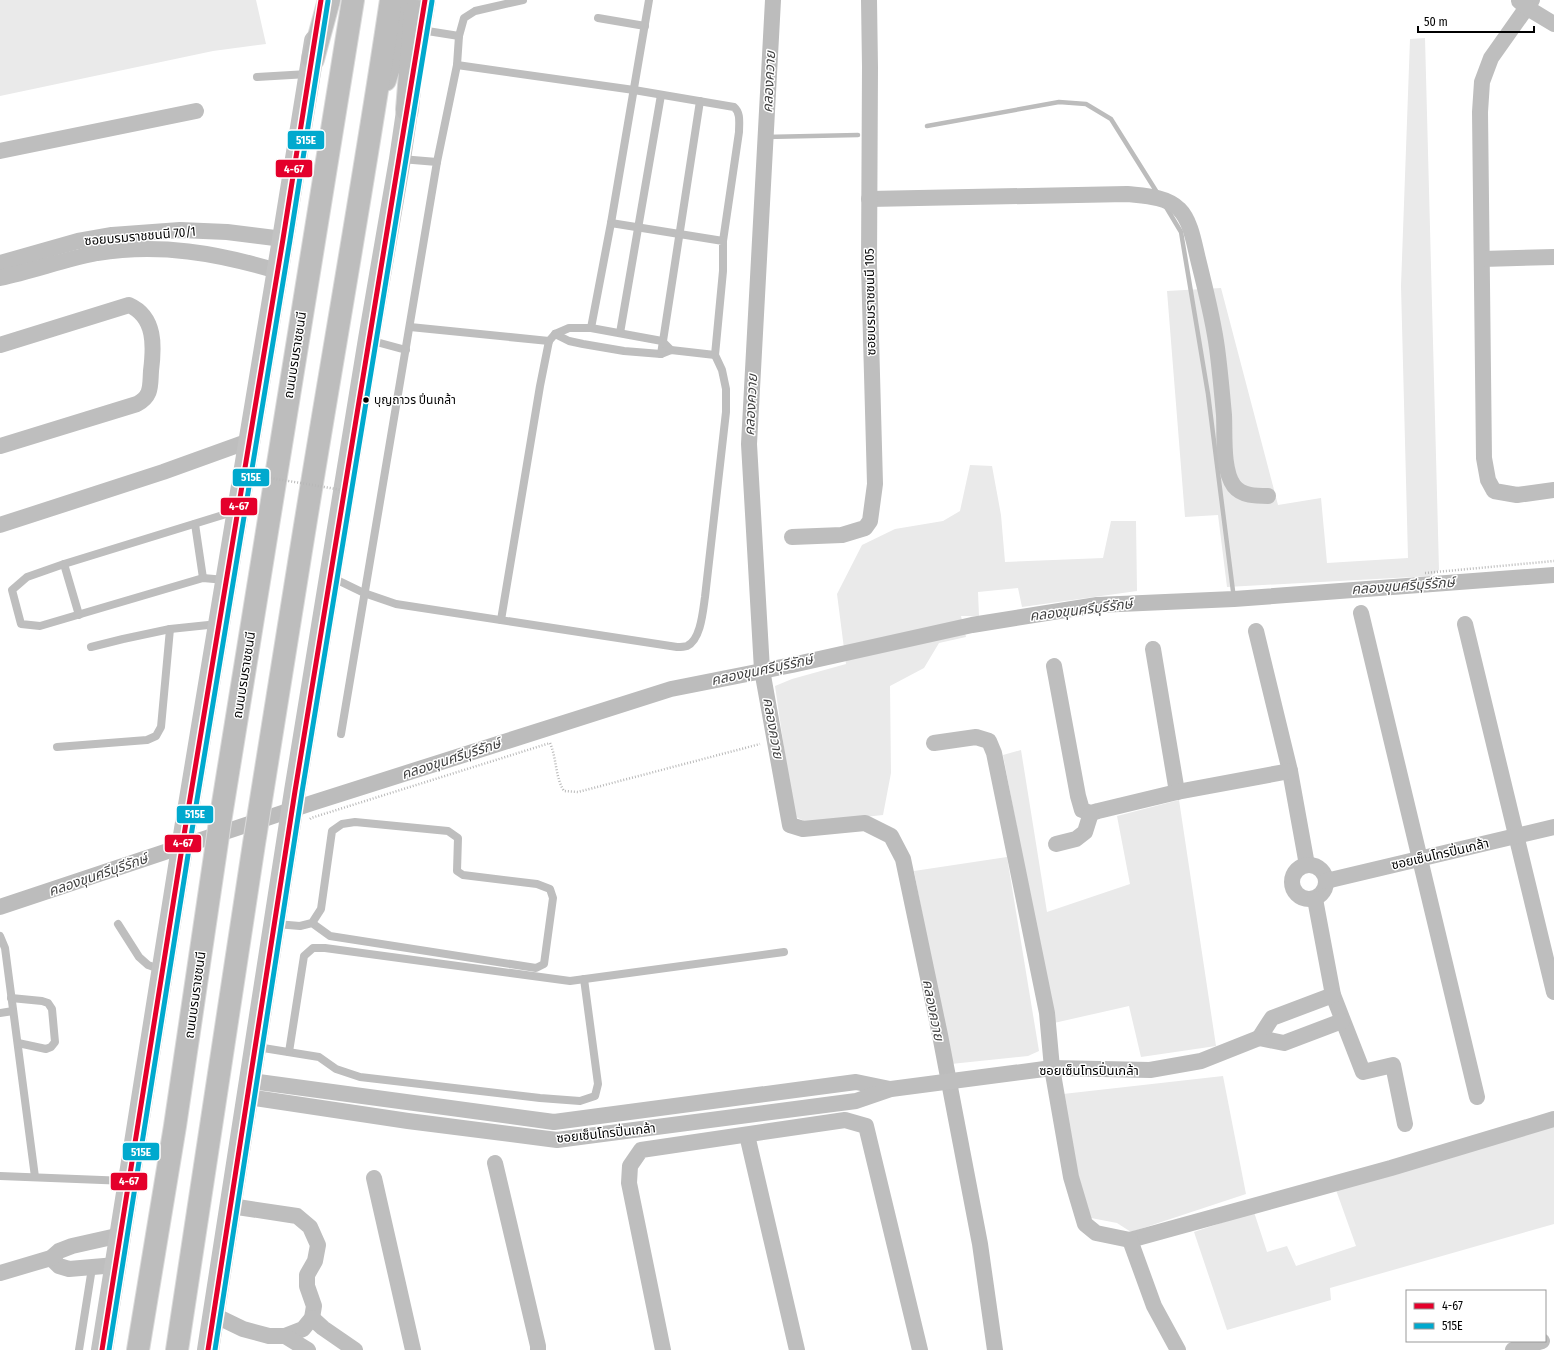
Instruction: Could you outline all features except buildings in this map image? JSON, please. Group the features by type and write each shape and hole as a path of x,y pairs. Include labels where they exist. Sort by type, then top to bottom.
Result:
{"main road":[{"path":"102,1350 225,580 238,511 283,240 321,0"},
{"path":"311,66 329,0"},
{"path":"337,98 342,0"},
{"name":"ถนนบรมราชชนนี","path":"138,1350 175,1126 220,822 354,0"},
{"path":"177,1350 260,804 299,559 374,113 391,0"},
{"path":"374,113 396,46 405,0"},
{"path":"407,110 416,0"},
{"path":"208,1350 275,924 299,824 295,791 426,0"}],"street":[{"name":"ซอยบรมราชชนนี 105","path":"792,537 842,535 865,528 870,522 875,484 869,265 869,0"},
{"path":"1554,24 1525,2 1491,58 1482,82 1480,112 1484,458 1488,480 1494,491 1509,494 1517,495 1554,490"},
{"path":"0,151 196,111"},
{"path":"869,199 1127,194 1160,199 1179,209 1190,228 1203,280 1217,348 1224,416 1226,462 1230,476 1234,486 1243,493 1254,496 1268,496"},
{"name":"ซอยบรมราชชนนี 70/1","path":"0,263 78,241 112,235 180,230 227,232 283,240"},
{"path":"223,256 227,232"},
{"name":"ซอยบรมราชชนนี 70/1","path":"0,278 97,253 129,250 176,250 223,256 277,271"},
{"path":"1482,259 1554,257"},
{"path":"0,345 129,305 136,308 149,326 153,337 154,348 148,396 144,400 137,404 0,446"},
{"path":"0,525 155,474 249,441"},
{"path":"1361,613 1477,1098"},
{"path":"1465,624 1554,992"},
{"path":"1256,631 1290,771 1307,865"},
{"path":"1153,649 1177,792"},
{"path":"1054,666 1078,796 1082,810 1091,813 1177,792 1290,771"},
{"path":"934,742 976,737 989,741 994,753 1047,1013 1052,1068 1071,1177 1085,1224 1096,1232 1130,1240 1391,1168 1554,1119"},
{"path":"1056,844 1076,839 1085,832 1091,813"},
{"name":"ซอยเซ็นโทรปิ่นเกล้า","path":"1326,881 1554,827"},
{"path":"1307,865 1318,868 1326,881 1323,892 1314,899 1309,900 1298,896 1294,892 1292,886 1293,875 1296,870 1307,865"},
{"path":"1314,899 1333,995 1342,1021 1363,1072 1393,1065 1406,1124"},
{"path":"1333,995 1272,1018 1259,1038 1284,1043 1342,1021"},
{"name":"ซอยเซ็นโทรปิ่นเกล้า","path":"250,1089 554,1122 856,1082 892,1089 1052,1068 1150,1070 1201,1061 1259,1038"},
{"path":"663,1350 629,1183 630,1166 641,1150 845,1120 866,1126 920,1350"},
{"path":"747,1135 798,1350"},
{"path":"495,1163 538,1350"},
{"path":"374,1178 413,1350"},
{"path":"214,1315 243,1328 262,1334 269,1336 285,1336 303,1329 312,1318 314,1306 307,1286 307,1275 315,1261 318,1245 310,1227 297,1216 231,1206"},
{"path":"0,1273 50,1258 59,1251 72,1246 121,1235"},
{"path":"1130,1240 1154,1306 1178,1350"},
{"path":"50,1258 59,1266 68,1268 92,1268 116,1265"},
{"path":"312,1318 323,1328 355,1350"},
{"path":"285,1336 308,1350"},
{"path":"1513,1350 1541,1342"}],"lane":[{"path":"341,734 390,433 410,327 437,162 457,65 459,36 464,18 475,11 523,0"},
{"path":"591,328 611,223 649,0"},
{"path":"598,18 645,26"},
{"path":"420,29 459,36"},
{"path":"330,576 364,593 396,604 677,647 687,646 695,639 700,626 705,597 726,412 726,388 722,370 715,355 723,271 723,241 740,116 734,107 634,90 457,65"},
{"path":"257,77 311,66"},
{"path":"620,333 661,95"},
{"path":"661,354 700,101"},
{"path":"400,158 437,162"},
{"path":"611,223 723,241"},
{"path":"410,327 549,341"},
{"path":"501,620 540,386 549,341 555,334 569,328 591,328 662,341 671,350"},
{"path":"555,334 583,344 636,352 661,354 671,350 715,355"},
{"path":"369,339 406,350"},
{"path":"225,580 203,578 40,626 21,624 12,590 28,577 64,564 238,511"},
{"path":"195,524 203,578"},
{"path":"64,564 79,615"},
{"path":"91,647 170,629 218,624"},
{"path":"57,747 148,740 156,736 160,727 170,629"},
{"path":"275,924 300,926 312,923 321,910 332,831 342,824 355,822 448,831 458,838 457,871 463,875 536,884 550,889 553,898 544,964 536,968 330,936 312,923"},
{"path":"118,924 139,957 148,965 162,970"},
{"path":"0,936 5,948 35,1177"},
{"path":"289,1052 304,956 313,948 325,948 551,980 570,981 784,952"},
{"path":"256,1047 319,1057 336,1069 360,1077 540,1098 580,1101 595,1096 598,1084 584,979"},
{"path":"11,998 42,1001 48,1003 52,1009 55,1042 51,1047 46,1049 18,1043"},
{"path":"0,1013 13,1011"},
{"path":"0,1176 129,1181"},
{"path":"79,1350 92,1268"}],"path":[{"path":"235,472 354,492"},
{"path":"1425,573 1554,561"},
{"path":"299,824 310,818 533,747 550,743 554,754 559,783 564,791 578,792 760,744"}],"shaded area":[{"path":"0,0 256,0 266,44 213,51 0,96"},
{"path":"1425,38 1439,570 1431,576 1227,587 1218,515 1185,517 1167,291 1221,288 1278,505 1321,498 1327,563 1408,558 1401,286 1410,39"},
{"path":"970,465 992,466 1001,515 1005,562 1103,558 1111,521 1136,521 1137,591 1022,607 1018,588 978,592 979,616 961,616 966,637 939,643 924,668 890,686 891,773 883,815 808,823 794,816 775,686 792,679 846,664 837,594 862,545 895,529 943,521 960,511"},
{"path":"1021,750 1047,912 1130,884 1117,816 1179,800 1216,1046 1141,1057 1129,1006 1054,1023 1003,755"},
{"path":"1007,857 1039,1051 1028,1056 951,1064 914,871"},
{"path":"1223,1076 1246,1194 1131,1232 1117,1223 1091,1218 1076,1169 1063,1094"},
{"path":"1554,1125 1554,1224 1330,1288 1331,1300 1227,1330 1194,1232 1254,1212 1267,1252 1287,1246 1296,1266 1356,1246 1336,1190"}],"waterway":[{"name":"คลองควาย","path":"773,0 749,444 762,670 790,825 803,829 865,823 891,836 903,859 940,1035 980,1244 995,1350"},
{"path":"927,126 1059,102 1086,104 1111,119 1158,194"},
{"path":"765,137 858,135"},
{"path":"1166,207 1181,232 1208,394 1234,599"},
{"name":"คลองควาย","path":"0,907 312,803 671,689 792,665 972,625 1097,605 1234,599 1554,575"}],"transit line":[{"name":"4-67","path":"102,1350 185,829 321,0"},
{"name":"4-67","path":"208,1350 295,791 425,0"},
{"name":"515E","path":"109,1350 192,830 328,1"},
{"name":"515E","path":"215,1350 302,792 432,1"}],"place":[{"name":"บุญถาวร ปิ่นเกล้า","path":"366,400"}],"water label":[{"name":"คลองขุนศรีบุรีรักษ์","path":"1403,586"},
{"name":"คลองขุนศรีบุรีรักษ์","path":"1081,610"},
{"name":"คลองขุนศรีบุรีรักษ์","path":"762,670"},
{"name":"คลองขุนศรีบุรีรักษ์","path":"451,759"},
{"name":"คลองขุนศรีบุรีรักษ์","path":"98,875"}]}
